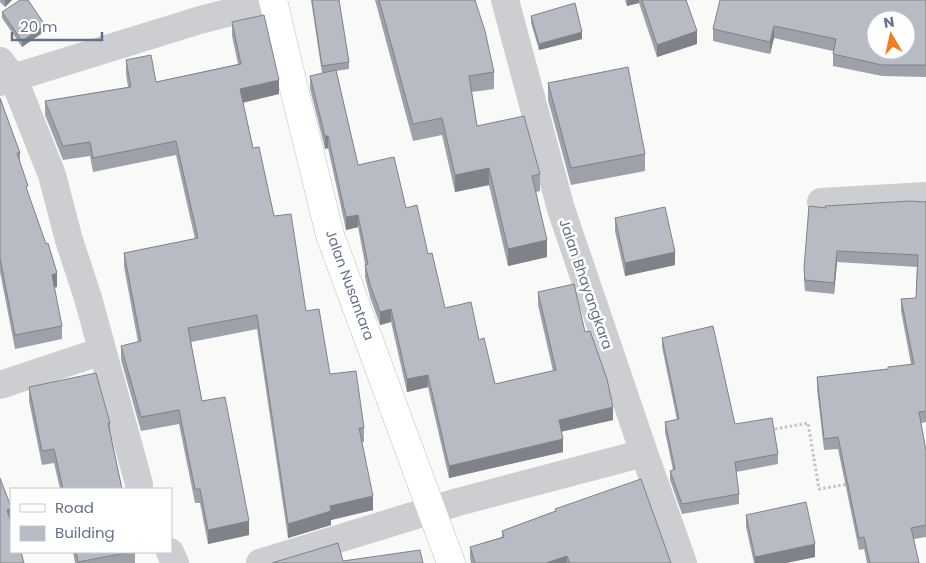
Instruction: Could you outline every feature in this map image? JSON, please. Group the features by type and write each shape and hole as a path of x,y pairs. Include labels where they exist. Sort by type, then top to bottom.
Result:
{"main road":[{"name":"Jalan Nusantara","path":"274,1 330,235 451,563"}],"street":[{"name":"Jalan Bhayangkara","path":"505,0 561,209 683,563"},
{"path":"139,484 52,175 4,73 274,1"},
{"path":"821,202 926,196"},
{"path":"0,384 102,350"},
{"path":"260,563 433,510 644,453"}],"path":[{"path":"769,430 808,423 819,489 858,482"}],"building":[{"path":"20,0 28,0 45,25 22,41 2,12"},
{"path":"312,0 339,0 349,62 322,66"},
{"path":"379,0 475,0 485,31 494,72 469,76 477,126 524,116 540,174 532,176 547,240 508,249 489,168 455,175 442,118 413,124"},
{"path":"642,0 686,0 697,31 657,45"},
{"path":"720,0 926,0 926,65 882,65 833,54 836,39 774,26 770,42 713,29"},
{"path":"575,3 582,32 539,44 531,16"},
{"path":"264,15 279,80 240,89 253,148 259,147 274,216 291,214 306,311 319,309 330,374 356,371 364,428 359,428 373,496 330,506 331,511 288,524 257,315 188,328 202,401 225,397 249,521 208,530 200,489 195,489 179,410 141,417 121,346 141,341 124,253 198,238 176,141 93,158 90,142 63,146 45,101 131,87 126,60 151,55 156,82 241,64 232,22"},
{"path":"628,67 645,154 571,168 548,83"},
{"path":"336,70 358,165 394,157 406,208 417,205 428,254 432,253 445,308 471,302 479,340 484,338 495,384 556,370 538,292 574,284 585,332 590,331 607,379 613,407 559,420 563,439 449,466 428,375 407,379 391,309 380,312 370,285 365,265 368,264 358,215 346,217 328,136 325,136 310,76"},
{"path":"0,98 20,153 17,153 28,186 26,187 46,244 48,243 57,273 52,275 62,326 15,335 0,258"},
{"path":"910,201 926,202 926,411 919,412 926,451 926,525 911,528 919,563 870,563 864,537 859,538 838,437 824,439 817,377 888,369 888,367 914,364 901,299 916,298 918,255 837,251 834,283 805,280 804,268 809,206 826,208 825,206"},
{"path":"665,207 675,252 625,263 615,218"},
{"path":"713,326 735,424 772,418 778,454 735,462 739,494 682,504 670,471 675,469 665,422 679,419 662,338"},
{"path":"96,373 110,423 108,423 122,488 63,488 54,449 42,451 29,387"},
{"path":"0,478 10,504 10,508 7,510 10,520 10,553 21,553 24,563 0,563"},
{"path":"641,479 671,563 570,563 567,556 546,563 475,563 470,547 504,537 502,531 556,511 555,509"},
{"path":"806,502 815,544 755,557 746,515"},
{"path":"338,543 343,561 420,550 423,563 272,563"},
{"path":"76,553 125,553 78,562"}]}
